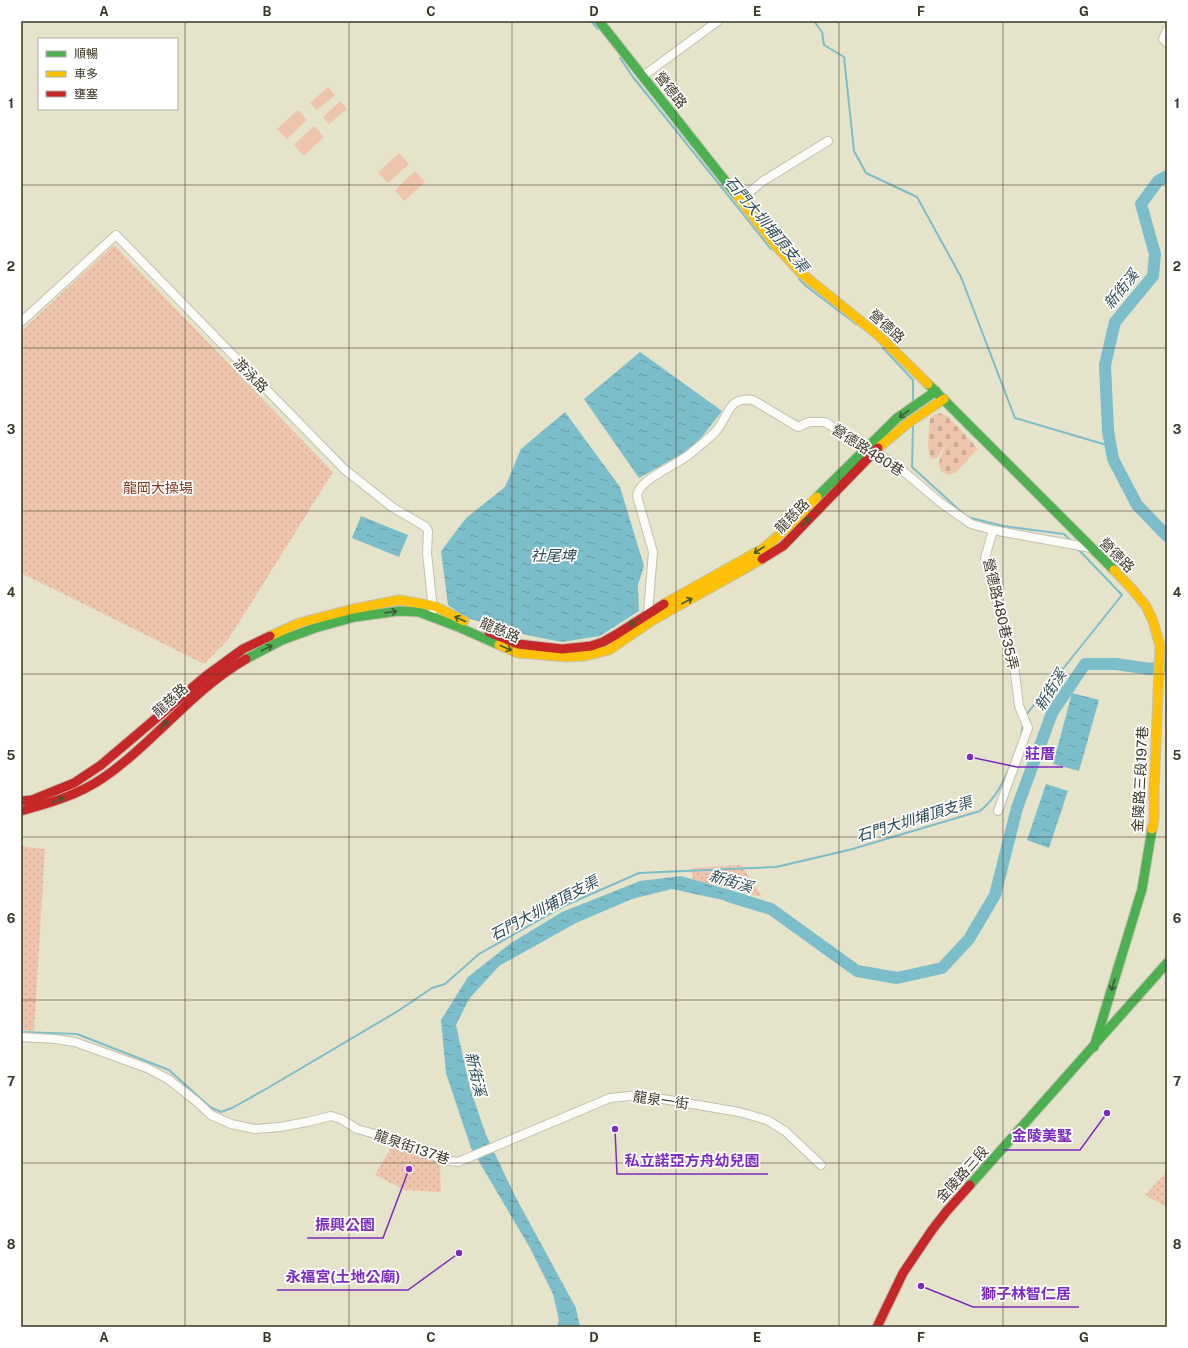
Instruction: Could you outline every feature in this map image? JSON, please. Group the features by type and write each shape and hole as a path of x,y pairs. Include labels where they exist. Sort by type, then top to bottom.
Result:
{"street":[{"name":"營德路","path":"599,21 777,247 806,278 878,335 936,391 1132,589 1146,606 1153,622 1160,646 1159,679"},
{"path":"643,76 718,21"},
{"path":"1167,30 1163,39 1167,43"},
{"path":"740,200 763,181 828,141"},
{"name":"游泳路","path":"21,322 116,235 344,469 392,507 426,527 428,531 427,553 434,606 432,616"},
{"name":"龍慈路","path":"21,801 32,800 74,783 101,765 206,676 243,649 299,623 354,613 399,611 419,612 432,616 518,653 567,657 585,656 609,650 650,617 705,580 764,548 788,527 897,418 936,391"},
{"name":"營德路480巷","path":"650,617 654,552 637,496 637,491 643,484 688,456 717,430 730,407 736,402 744,399 753,400 798,427 809,422 826,422 866,448 875,451 903,471 941,503 971,524 993,530 1091,548"},
{"name":"龍慈路","path":"21,811 52,802 78,792 102,778 126,760 214,680 244,660 282,640 354,613 399,600 434,606 518,644 562,649 591,646 603,642 757,562 783,546 875,451 908,423 944,399"},
{"name":"營德路480巷35弄","path":"993,530 985,558 1013,657 1019,706 1028,728 998,811"},
{"name":"金陵路三段197巷","path":"1094,1047 1142,889 1154,820 1159,679"},
{"path":"1157,709 1167,709"},
{"name":"金陵路三段","path":"877,1327 903,1273 946,1212 1167,963"},
{"name":"龍泉街137巷","path":"21,1037 75,1042 147,1068 168,1079 211,1115 230,1124 255,1128 280,1127 331,1116 341,1119 357,1129 386,1137 427,1152 442,1160 458,1162 494,1148"},
{"name":"龍泉一街","path":"494,1148 610,1098 639,1095 739,1112 767,1120 785,1131 821,1164"}],"green space":[{"path":"328,87 335,95 317,110 310,103"},
{"path":"340,101 347,109 329,124 323,117"},
{"path":"298,110 307,120 287,139 277,129"},
{"path":"314,126 324,137 304,156 294,145"},
{"path":"399,153 409,164 388,183 378,173"},
{"path":"415,171 425,182 404,201 395,190"},
{"name":"龍岡大操場","path":"114,245 333,472 228,640 204,664 21,573 21,331"},
{"path":"940,413 947,416 978,449 956,472 949,475 940,469 939,465 941,456 948,442 937,458 931,459 929,454 928,439 930,418"},
{"path":"21,846 45,849 34,1031 21,1030"},
{"path":"741,865 762,897 693,880 691,868"},
{"path":"397,1144 440,1163 441,1192 405,1190 375,1175 392,1146"},
{"path":"1167,1172 1167,1207 1145,1195"}],"water":[{"path":"640,352 722,411 694,447 639,478 584,399"},
{"name":"社尾埤","path":"565,412 620,487 644,566 638,585 639,611 600,636 562,642 531,636 467,618 448,605 441,551 466,518 505,487 521,449"},
{"path":"361,516 408,535 399,557 352,538"},
{"path":"1072,693 1099,700 1079,771 1053,764"},
{"path":"1046,784 1068,791 1049,848 1027,840"},
{"name":"新街溪","path":"681,876 747,895 741,904 672,889 632,899 576,923 499,966 469,999 456,1025 470,1088 486,1135 515,1196 576,1308 580,1327 557,1327 559,1320 553,1294 530,1248 471,1148 446,1073 441,1020 468,977 511,943 562,912 640,881"}],"waterway":[{"name":"石門大圳埔頂支渠","path":"591,21 598,29"},
{"name":"石門大圳埔頂支渠","path":"814,21 822,32 824,45 844,57 854,151 866,173 917,197 961,277 1015,418 1110,446"},
{"name":"石門大圳埔頂支渠","path":"620,58 633,77 771,249"},
{"name":"新街溪","path":"1167,176 1158,181 1141,204 1155,254 1153,276 1115,322 1105,365 1108,431 1113,459 1137,505 1167,536"},
{"name":"石門大圳埔頂支渠","path":"799,279 856,324"},
{"name":"石門大圳埔頂支渠","path":"883,348 913,380 913,402"},
{"name":"石門大圳埔頂支渠","path":"913,424 912,467 967,517 1003,526 1064,534 1071,541"},
{"name":"石門大圳埔頂支渠","path":"1026,715 1122,595 1078,549"},
{"name":"新街溪","path":"728,896 771,909 857,971 897,978 942,968 969,939 995,895 1017,808 1052,713 1085,664 1116,664 1150,669 1167,665"},
{"name":"石門大圳埔頂支渠","path":"1021,736 1023,725"},
{"name":"石門大圳埔頂支渠","path":"21,1032 77,1034 169,1070 210,1107 221,1112 232,1108 266,1089 398,1011 432,988 445,984 479,954 564,906 639,873 776,867 849,850 980,811 996,793 1013,759"}],"traffic: fast":[{"path":"599,21 738,197"},
{"path":"928,384 1114,570"},
{"path":"817,497 897,418 936,391"},
{"path":"246,659 282,640 315,628 355,617 399,611 419,612 499,645"},
{"path":"1094,1047 1142,889 1152,829"},
{"path":"970,1185 1167,963"}],"traffic: slow":[{"path":"738,197 777,247 801,273 878,335 928,384"},
{"path":"878,448 908,423 944,399"},
{"path":"664,604 764,548 788,527 817,497"},
{"path":"499,645 518,653 567,657 585,656 609,650 653,620 762,559"},
{"path":"1114,570 1146,606 1153,621 1160,646 1154,820 1152,829"},
{"path":"270,636 299,623 353,609 399,600 434,606 464,621"}],"traffic: jam":[{"path":"762,559 783,546 878,448"},
{"path":"489,632 518,644 562,649 591,646 603,642 617,634 664,604"},
{"path":"21,801 32,800 74,783 101,765 206,676 243,649 270,636"},
{"path":"21,811 53,802 74,794 103,778 122,764 208,686 246,659"},
{"path":"877,1327 903,1273 932,1230 970,1185"}],"place":[{"name":"莊厝","path":"970,757"},
{"name":"金陵美墅","path":"1107,1113"},
{"name":"私立諾亞方舟幼兒園","path":"615,1129"},
{"name":"振興公園","path":"409,1169"},
{"name":"永福宮(土地公廟)","path":"459,1253"},
{"name":"獅子林智仁居","path":"921,1286"}]}
